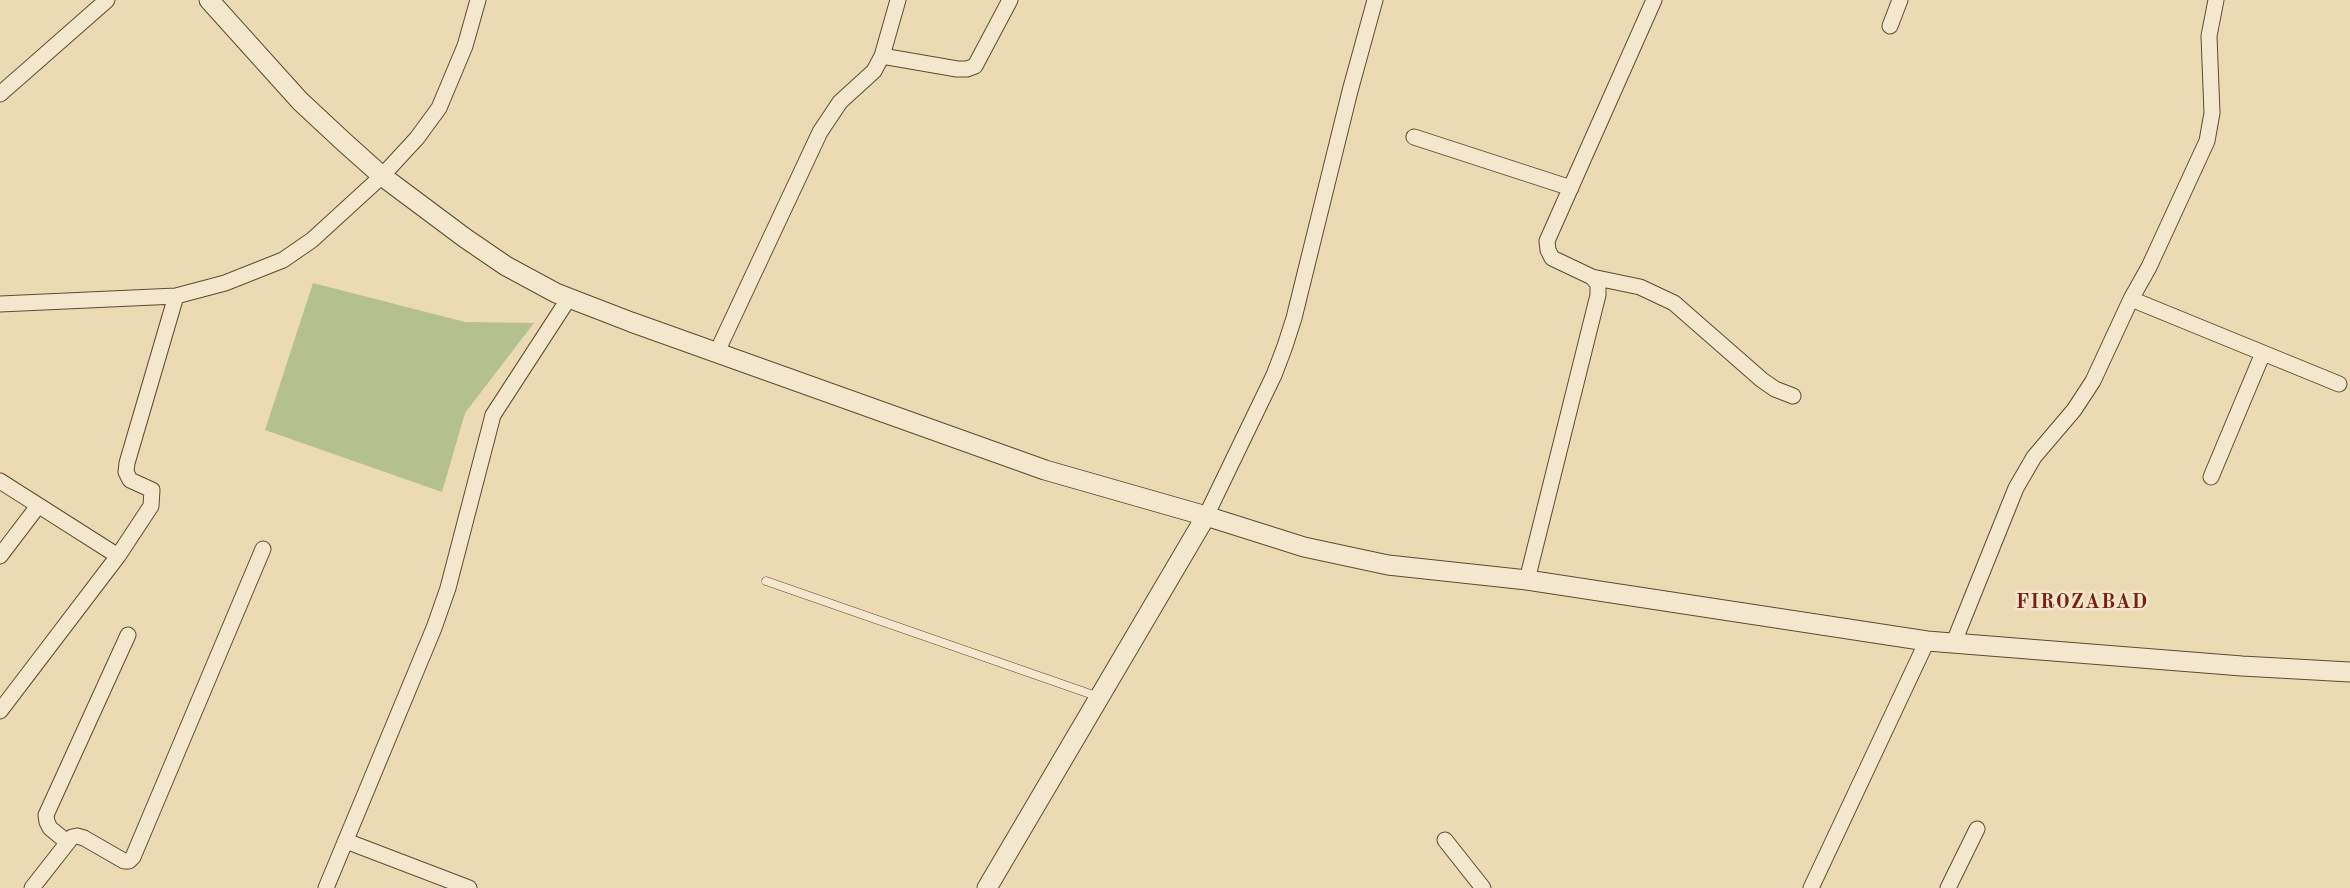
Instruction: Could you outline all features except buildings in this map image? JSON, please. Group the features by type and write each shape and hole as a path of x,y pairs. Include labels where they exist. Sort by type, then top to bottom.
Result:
{"street":[{"path":"0,94 107,0"},
{"path":"209,0 300,100 382,176 506,266 569,298 716,354 1045,470 1206,516 1304,547 1349,558 1428,571 1527,580 1928,640 2242,666 2350,672"},
{"path":"0,304 176,296 225,284 283,260 312,240 382,176 417,138 439,108 465,46 478,0"},
{"path":"716,354 820,132 840,102 874,71 882,56 898,0"},
{"path":"882,56 957,69 968,69 975,66 1010,0"},
{"path":"987,888 1206,516 1274,374 1294,318 1339,134 1376,0"},
{"path":"1654,0 1547,241 1548,250 1552,258 1559,263 1592,277 1640,288 1674,303 1762,380 1775,389 1793,396"},
{"path":"1890,26 1900,0"},
{"path":"1954,642 2016,488 2034,457 2074,410 2093,381 2131,299 2149,267 2207,141 2212,113 2209,36 2216,0"},
{"path":"1414,137 1571,188"},
{"path":"1527,580 1598,295 1598,284 1592,277"},
{"path":"0,711 5,694 118,556 151,506 152,490 130,480 126,472 127,463 176,296"},
{"path":"326,888 434,628 448,588 494,415 569,298"},
{"path":"2131,299 2339,384"},
{"path":"2211,477 2263,353"},
{"path":"0,481 118,556"},
{"path":"0,556 38,506"},
{"path":"32,888 72,837 84,838 124,861 133,857 263,549"},
{"path":"67,842 50,828 46,822 46,815 128,635"},
{"path":"1811,888 1928,640"},
{"path":"1948,888 1977,829"},
{"path":"1445,840 1484,888"},
{"path":"346,841 469,888"}],"lane":[{"path":"766,580 1099,698"}],"green space":[{"path":"313,283 465,322 534,323 465,413 442,492 265,430"}],"district":[{"name":"FIROZABAD","path":"2082,603"}]}
